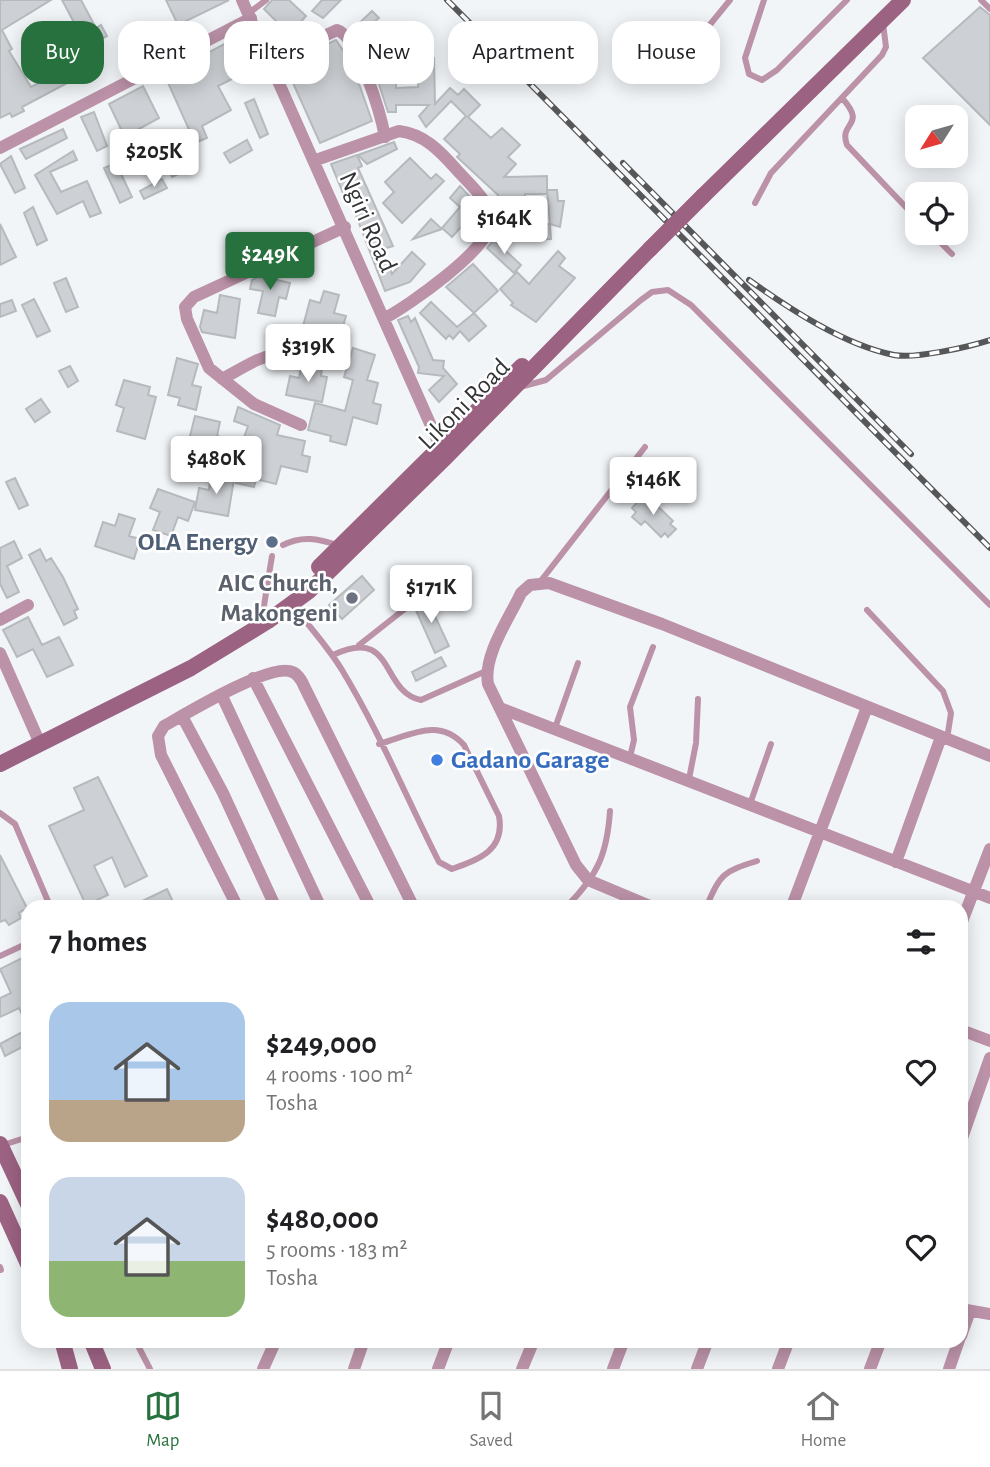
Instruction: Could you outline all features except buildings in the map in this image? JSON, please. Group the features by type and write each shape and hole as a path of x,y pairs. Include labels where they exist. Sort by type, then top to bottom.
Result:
{"street":[{"name":"Ngiri Road","path":"243,0 316,160 440,446"},
{"name":"Likoni Road","path":"701,195 896,0"},
{"name":"Likoni Road","path":"0,764 181,673 235,642 292,603 354,549 492,403 648,247 903,0"},
{"path":"0,147 250,15"},
{"path":"329,34 337,30 343,32 358,54 385,137"},
{"path":"316,160 399,131 418,135 440,151 490,213 490,230 484,239 421,298 385,318"},
{"path":"301,425 254,404 206,363 187,319 187,302 345,227"},
{"name":"Likoni Road","path":"0,758 194,659 301,585 440,446 492,403 515,388 648,247"},
{"path":"222,379 269,354 284,352 322,358"},
{"path":"636,900 588,880 571,857 488,684 486,671 526,587 538,583 568,589 990,756"},
{"path":"0,620 28,605"},
{"path":"0,653 38,739"},
{"path":"234,900 161,755 158,736 164,726 253,678 286,670 301,679 410,900"},
{"path":"253,678 367,900"},
{"path":"222,696 317,900"},
{"path":"794,900 867,707"},
{"path":"500,708 689,779 990,898"},
{"path":"182,716 223,793 272,900"},
{"path":"896,862 944,738"},
{"path":"968,907 990,849"},
{"path":"968,1033 990,1041"},
{"path":"968,1121 990,1058"},
{"path":"1,1145 21,1189"},
{"path":"1,1206 21,1249"},
{"path":"968,1310 990,1314"},
{"path":"64,1348 70,1369"},
{"path":"94,1348 103,1369"},
{"path":"263,1369 272,1348"},
{"path":"354,1369 361,1348"},
{"path":"438,1369 447,1348"},
{"path":"522,1369 531,1348"},
{"path":"613,1369 621,1348"},
{"path":"697,1369 705,1348"},
{"path":"778,1369 786,1348"},
{"path":"870,1369 878,1348"},
{"path":"949,1369 956,1348"}],"lane":[{"path":"250,15 266,0"},
{"path":"713,21 730,0"},
{"path":"764,0 745,58 749,74 762,79 777,70 847,0"},
{"path":"981,0 990,9"},
{"path":"755,203 771,173 882,55 886,47 882,20"},
{"path":"842,98 853,111 854,117 847,131 847,145 905,206"},
{"path":"490,213 545,204"},
{"path":"943,245 952,254"},
{"path":"515,388 546,380 641,300 652,292 668,290 700,314 990,605"},
{"path":"538,583 645,447"},
{"path":"283,545 295,539 316,538 341,545"},
{"path":"263,612 272,555"},
{"path":"292,603 333,655 439,862 452,869 481,859 491,851 501,829 499,816 464,745 455,735 445,729 433,729 379,744"},
{"path":"333,655 359,645 411,604"},
{"path":"867,610 943,691 951,713 944,738"},
{"path":"359,645 379,656 413,698 433,697 486,671"},
{"path":"630,757 634,740 630,707 653,647"},
{"path":"555,728 579,663"},
{"path":"689,779 696,743 698,699"},
{"path":"750,804 771,744"},
{"path":"573,900 588,880 608,845 610,811"},
{"path":"0,813 15,824 47,900"},
{"path":"710,900 715,886 726,872 757,861"},
{"path":"0,956 21,946"},
{"path":"1,1145 21,1138"},
{"path":"139,1348 150,1369"}],"railway":[{"path":"447,0 990,548"},
{"path":"623,163 911,454"},
{"path":"749,280 837,335 894,355 928,354 990,340"}],"place":[{"name":"OLA Energy","path":"272,542"},
{"name":"AIC Church, Makongeni","path":"352,598"},
{"name":"Gadano Garage","path":"437,760"}]}
